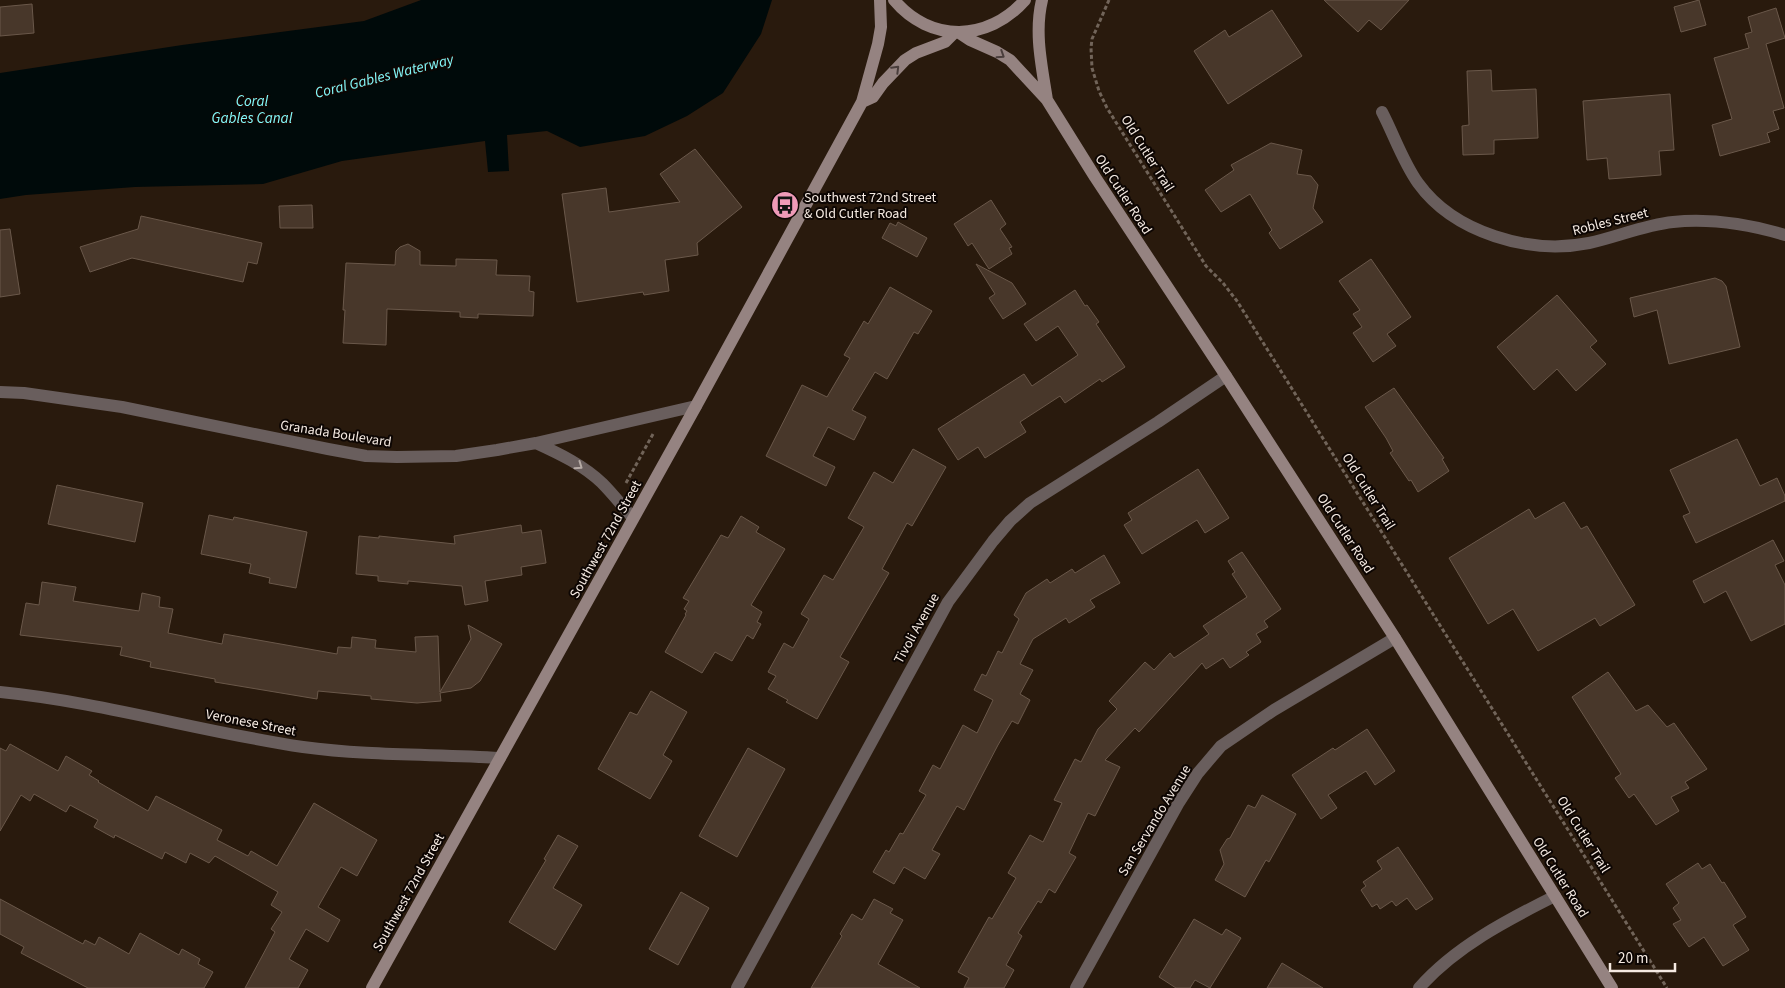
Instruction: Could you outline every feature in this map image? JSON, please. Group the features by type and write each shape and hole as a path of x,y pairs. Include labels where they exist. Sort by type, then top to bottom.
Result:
{"main road":[{"name":"Southwest 72nd Street","path":"372,988 696,406 862,102 881,27 880,0"},
{"path":"894,0 903,11 926,25 956,32 978,30 991,26 1010,15 1024,0"},
{"name":"Old Cutler Road","path":"1042,0 1038,22 1039,42 1047,100"},
{"name":"Southwest 72nd Street","path":"862,102 873,97 883,83 905,60 916,53 945,42 956,32"},
{"name":"Old Cutler Road","path":"956,32 1010,60 1047,100 1154,269 1226,376 1395,638 1612,988"}],"street":[{"name":"Robles Street","path":"1382,112 1411,170 1427,194 1460,220 1498,236 1532,244 1560,247 1590,243 1657,224 1701,221 1738,223 1785,236"},
{"name":"Tivoli Avenue","path":"736,988 948,602 960,583 993,541 1010,521 1030,503 1158,422 1226,376"},
{"name":"Granada Boulevard","path":"0,392 32,394 122,407 287,442 366,456 427,458 456,456 536,443 696,406"},
{"path":"536,443 570,459 592,475 633,518"},
{"name":"San Servando Avenue","path":"1076,988 1178,804 1198,773 1220,746 1274,710 1395,638"},
{"name":"Veronese Street","path":"0,692 52,699 147,716 261,740 327,750 500,758"},
{"path":"1419,988 1433,972 1479,938 1555,896"}],"path":[{"name":"Old Cutler Trail","path":"1109,0 1092,39 1091,48 1092,68 1107,108 1206,266 1237,301 1667,988"},
{"path":"624,486 654,432"}],"water":[{"name":"Coral Gables Canal","path":"421,0 772,0 761,34 723,93 687,116 645,136 580,147 547,131 507,135 509,171 488,172 485,141 342,161 263,184 135,187 26,195 0,199 0,73 182,45 364,21"}],"building":[{"path":"1324,0 1409,0 1381,30 1369,20 1358,32"},
{"path":"1699,0 1706,25 1681,32 1674,7"},
{"path":"32,4 34,33 0,36 0,7"},
{"path":"1776,8 1785,38 1766,44 1784,108 1773,111 1779,129 1767,133 1770,142 1720,156 1712,125 1732,119 1714,58 1749,48 1745,34 1752,32 1748,17"},
{"path":"1272,10 1302,56 1228,104 1194,51 1225,30 1229,37"},
{"path":"1491,70 1492,91 1536,89 1538,138 1494,140 1494,154 1463,155 1462,126 1469,125 1467,71"},
{"path":"1670,94 1674,150 1659,151 1661,175 1609,179 1607,158 1587,160 1583,101"},
{"path":"1271,143 1302,150 1297,174 1311,176 1318,185 1313,208 1323,222 1280,249 1269,233 1272,230 1250,194 1221,212 1205,190 1234,170 1231,165"},
{"path":"695,149 742,207 697,243 698,255 665,260 669,291 644,295 643,292 577,302 562,194 606,188 609,212 680,202 660,174"},
{"path":"991,200 1006,224 1000,229 1012,247 1009,248 1012,254 989,269 972,243 968,246 954,224"},
{"path":"312,205 313,228 280,228 279,206"},
{"path":"141,216 262,243 257,264 248,262 243,282 132,258 90,272 80,247 138,229"},
{"path":"898,222 927,238 917,257 882,238 890,223 896,226"},
{"path":"10,229 20,294 0,297 0,230"},
{"path":"408,244 420,251 420,265 456,266 456,259 497,260 496,275 530,276 529,291 534,292 533,316 478,314 478,318 460,317 460,312 387,309 386,345 343,343 346,263 395,265 396,251"},
{"path":"1371,259 1411,317 1387,334 1396,346 1373,362 1353,333 1362,327 1353,314 1360,310 1339,281"},
{"path":"976,264 1012,283 1026,304 1003,319 989,298 995,294"},
{"path":"1715,278 1722,281 1726,286 1740,347 1669,364 1657,310 1634,317 1630,298"},
{"path":"890,287 932,311 918,334 914,332 887,379 875,372 852,410 866,417 854,440 828,427 813,456 835,467 826,486 766,456 802,385 827,397 850,358 844,355 864,321 868,324"},
{"path":"1075,290 1085,306 1087,305 1099,322 1096,324 1125,367 1102,382 1100,379 1065,403 1060,396 1020,422 1026,432 985,458 978,447 958,460 938,429 1024,374 1032,386 1078,355 1058,326 1036,341 1024,324"},
{"path":"1557,295 1597,341 1590,347 1606,364 1576,391 1557,369 1534,390 1497,347"},
{"path":"1394,388 1444,458 1442,459 1449,471 1418,492 1390,453 1393,451 1386,438 1365,407"},
{"path":"1737,439 1760,486 1777,478 1785,496 1785,501 1696,543 1683,516 1690,513 1670,470"},
{"path":"913,449 946,467 912,526 907,523 882,569 889,573 840,657 849,662 817,719 786,702 788,700 768,689 776,676 768,672 784,643 793,648 809,619 801,614 824,575 833,580 864,527 848,518 874,472 893,483"},
{"path":"1198,469 1229,518 1205,533 1197,520 1142,554 1124,525 1132,520 1128,513"},
{"path":"57,485 143,503 135,542 48,524"},
{"path":"1564,502 1581,529 1587,526 1635,605 1600,626 1595,618 1538,651 1513,609 1488,624 1449,558 1529,509 1535,519"},
{"path":"209,515 233,520 234,517 307,532 296,588 269,583 270,578 249,573 251,564 201,554"},
{"path":"741,516 759,527 756,532 785,549 751,605 762,612 757,622 761,624 753,639 747,635 732,661 715,652 702,673 665,652 686,615 687,611 684,609 689,601 683,598 721,535 728,538"},
{"path":"521,525 522,533 541,530 546,563 521,567 522,575 485,581 488,601 465,605 462,586 408,581 408,584 378,581 378,576 356,574 359,536 379,538 379,536 455,544 454,536"},
{"path":"1773,540 1784,561 1775,565 1785,585 1785,624 1751,641 1726,591 1704,603 1693,581"},
{"path":"1242,552 1281,609 1264,621 1268,627 1256,634 1261,642 1246,652 1249,655 1230,668 1223,658 1206,669 1202,663 1139,732 1135,728 1105,760 1120,767 1095,816 1088,813 1069,853 1076,857 1055,893 1049,889 1041,903 1038,901 1018,933 1022,936 1006,965 1014,970 1004,988 964,988 969,978 958,972 989,917 992,919 1016,878 1008,873 1030,835 1043,842 1062,803 1054,800 1075,759 1081,762 1098,729 1117,709 1109,701 1145,662 1154,670 1170,653 1174,658 1209,634 1203,626 1247,597 1232,574 1235,572 1228,561"},
{"path":"1104,555 1120,583 1090,600 1095,607 1069,623 1066,618 1033,639 1020,664 1033,670 1020,694 1030,700 1018,724 1012,721 964,810 957,806 932,850 940,854 925,879 904,867 894,884 873,872 886,850 889,852 900,833 903,834 926,795 919,791 933,765 940,769 963,725 977,733 993,700 974,690 982,674 986,676 998,651 1002,653 1019,619 1014,615 1026,593 1047,579 1050,583 1072,569 1075,573"},
{"path":"42,582 76,587 73,601 139,611 142,593 160,597 159,607 173,609 168,633 222,644 224,634 337,654 338,647 351,648 352,637 376,640 375,648 416,652 415,637 438,636 440,692 471,639 468,625 502,644 480,681 471,688 440,693 441,701 417,703 371,699 371,696 318,691 317,699 215,682 215,679 150,667 151,662 120,655 122,647 20,635 26,603 39,605"},
{"path":"1608,672 1636,711 1648,705 1667,727 1674,723 1707,769 1685,782 1689,788 1671,797 1679,811 1656,825 1634,794 1629,798 1615,778 1621,774 1572,697"},
{"path":"651,691 687,712 663,755 672,761 650,799 598,769 630,712 637,715"},
{"path":"1367,729 1395,771 1375,785 1366,771 1328,795 1337,808 1321,819 1292,775 1333,748 1335,750"},
{"path":"10,744 58,771 66,756 92,771 89,775 98,782 148,811 156,796 222,830 217,840 248,856 251,851 277,866 314,803 377,840 357,876 341,867 318,907 340,920 328,942 306,929 289,959 308,970 298,988 245,988 275,932 271,929 282,912 271,905 278,892 215,856 209,863 190,853 186,863 165,852 162,859 115,835 114,838 94,827 98,820 70,805 66,812 34,794 30,801 21,795 0,831 0,748 6,751"},
{"path":"748,748 785,769 737,857 699,836"},
{"path":"1262,795 1296,814 1269,862 1266,860 1245,897 1215,880 1224,864 1220,850 1227,839 1230,838 1248,805 1255,808"},
{"path":"558,835 578,846 553,888 582,905 555,950 509,922 546,860 544,859"},
{"path":"1398,847 1433,899 1416,910 1407,898 1396,906 1392,901 1380,909 1377,904 1372,907 1361,890 1366,886 1363,882 1382,869 1377,861"},
{"path":"1698,863 1702,869 1710,864 1746,917 1733,925 1749,950 1723,966 1704,937 1689,947 1673,924 1681,920 1673,908 1679,903 1666,884"},
{"path":"681,892 709,908 678,965 649,949"},
{"path":"0,899 83,944 85,940 95,945 99,937 129,954 140,933 179,955 182,949 200,959 198,964 213,972 204,988 88,988 21,953 24,947 0,934"},
{"path":"874,899 893,909 890,913 903,920 878,964 920,988 811,988 842,936 840,934 852,914 862,920"},
{"path":"1194,919 1222,935 1226,929 1241,938 1210,988 1195,980 1190,988 1176,988 1159,977"},
{"path":"1282,963 1323,988 1267,988"}],"place":[{"name":"Southwest 72nd Street & Old Cutler Road","path":"785,205"}],"water label":[{"name":"Coral Gables Waterway","path":"384,76"}]}
